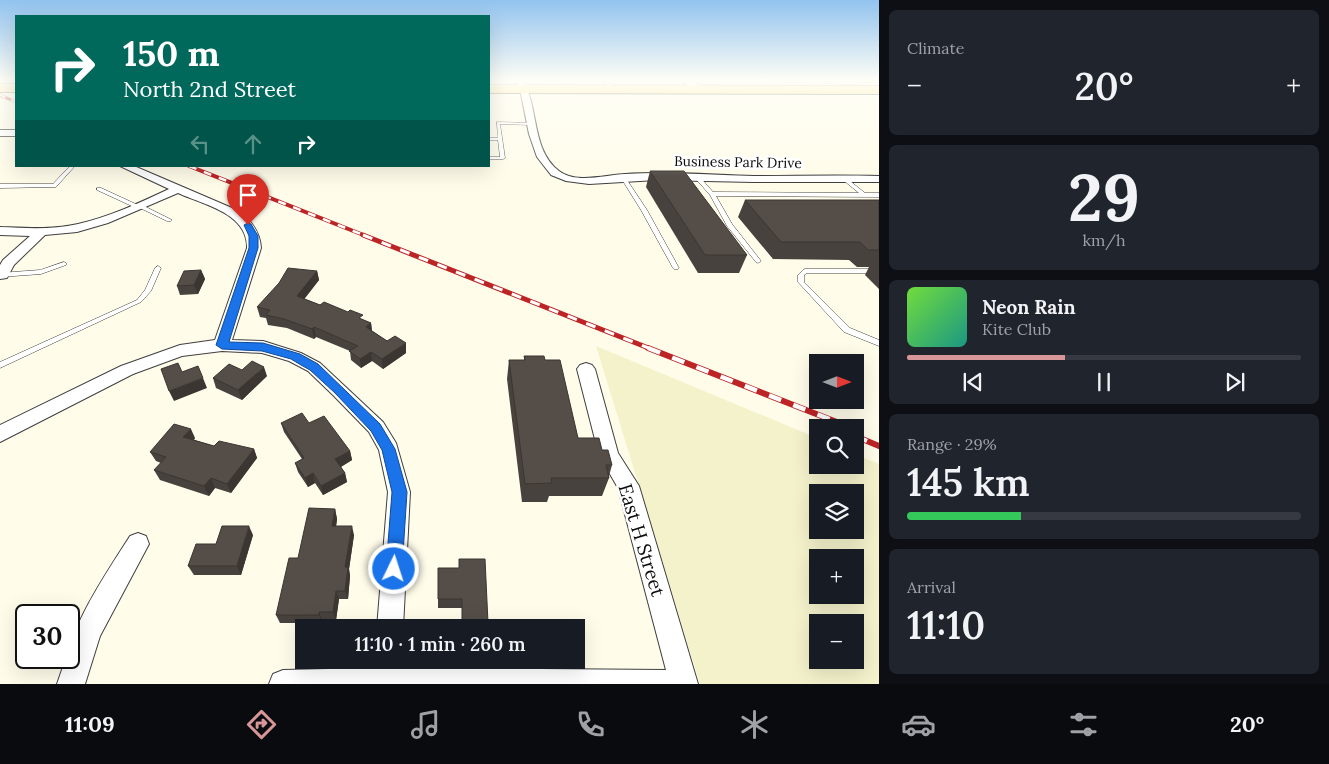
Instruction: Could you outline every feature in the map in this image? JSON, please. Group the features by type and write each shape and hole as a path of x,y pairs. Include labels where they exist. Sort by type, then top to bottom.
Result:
{"street":[{"path":"529,113 532,124"},
{"name":"Business Park Drive","path":"532,124 540,154 546,165 556,174 567,178 580,180 697,176 879,179"},
{"path":"0,133 15,133"},
{"path":"127,167 235,214 245,221 254,236 252,254 222,345"},
{"path":"0,231 40,233 77,228 119,215 178,189"},
{"path":"1,275 8,263 40,233"},
{"path":"0,434 127,370 180,351 222,345 263,347 296,357 314,367 376,427 388,449 399,492 391,619"},
{"name":"East H Street","path":"586,369 610,455 628,486 684,684"},
{"path":"71,684 85,638 101,603 138,544"},
{"path":"283,684 387,675 684,684"}],"lane":[{"path":"490,158 503,158 498,123 532,124"},
{"path":"490,139 500,139"},
{"path":"0,186 54,186 72,167"},
{"path":"697,176 712,194 729,225 758,260"},
{"path":"623,178 637,197 644,213 676,268"},
{"path":"845,179 864,195"},
{"path":"99,188 169,220"},
{"path":"712,194 879,195"},
{"path":"1,275 41,272 64,264"},
{"path":"0,365 139,301 148,291 158,268"},
{"path":"879,271 805,271 801,275 801,282 847,330 879,344"}],"shaded area":[{"path":"596,346 809,435 809,474 864,474 864,458 879,464 879,684 700,684"}],"building":[{"path":"650,171 684,171 747,255 705,255"},
{"path":"745,200 879,200 879,250 868,250 860,242 781,242"},
{"path":"288,268 317,271 297,296 320,305 324,302 348,312 350,310 363,315 359,318 371,323 366,327 387,341 395,336 406,343 382,359 371,352 360,359 349,351 358,346 314,327 312,329 266,315 270,310 257,307 279,283"},
{"path":"201,270 194,285 177,286 184,271"},
{"path":"524,356 544,356 545,360 560,360 578,438 599,438 602,450 608,450 612,465 606,465 609,478 551,478 552,483 525,484 509,360 525,360"},
{"path":"252,361 264,367 238,390 213,378 229,364 242,370"},
{"path":"178,363 182,372 198,366 203,378 169,391 161,369"},
{"path":"302,413 309,423 324,416 350,451 335,459 345,473 321,486 313,473 305,478 295,463 304,458 281,423"},
{"path":"174,424 191,429 183,437 214,446 219,441 254,449 227,484 211,478 204,486 154,470 166,457 150,452"},
{"path":"309,508 335,509 332,526 352,526 345,567 348,567 345,591 336,591 333,612 319,612 319,615 276,615 289,558 298,558"},
{"path":"222,526 249,526 237,566 188,566 196,544 216,544"},
{"path":"459,559 485,559 488,619 462,619 462,599 438,599 438,568 459,568"}],"railway":[{"path":"192,167 366,236"},
{"path":"363,235 651,349"},
{"path":"648,348 829,419"},
{"path":"864,440 879,446"}],"route":[{"path":"248,225 254,236 254,248 222,345 263,347 296,357 314,367 376,427 388,449 399,492 394,569"}]}
